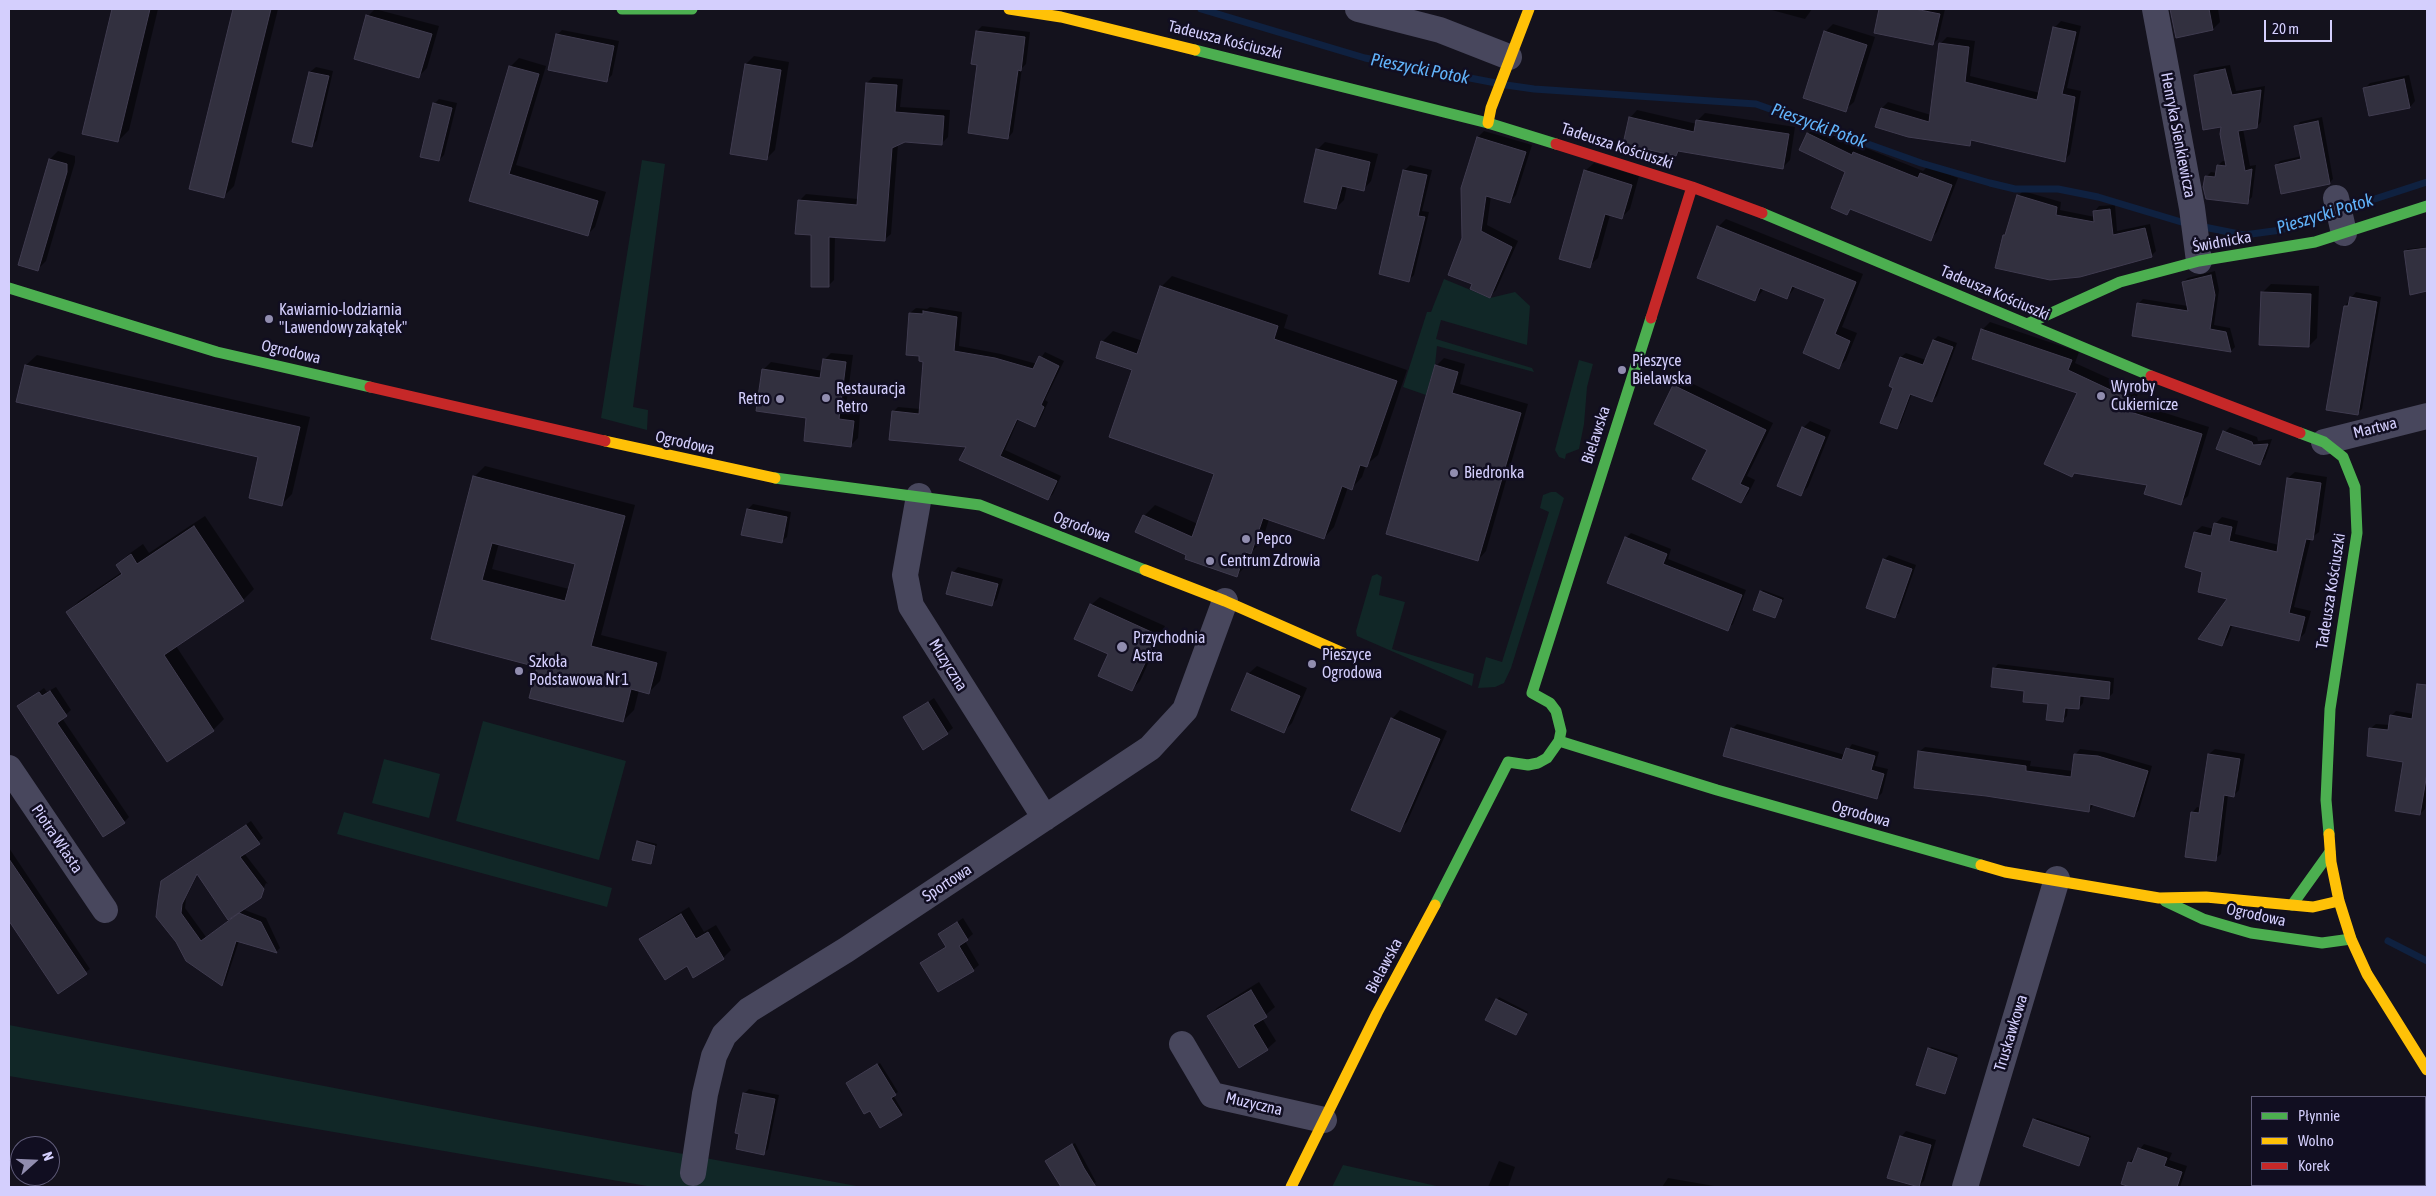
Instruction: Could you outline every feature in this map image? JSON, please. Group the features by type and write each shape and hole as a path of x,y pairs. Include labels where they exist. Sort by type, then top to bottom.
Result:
{"street":[{"path":"622,9 692,9"},
{"name":"Tadeusza Kościuszki","path":"1009,9 1061,17 1488,123 1692,187 2181,389 2324,442 2343,457 2350,470 2355,486 2357,533 2330,709 2326,800 2330,852 2339,901 2351,939 2367,974 2397,1025 2427,1070"},
{"path":"1358,9 1440,30 1508,62"},
{"path":"1488,123 1491,108 1529,9"},
{"name":"Henryka Sienkiewicza","path":"2155,9 2193,214 2197,252"},
{"name":"Bielawska","path":"1291,1187 1377,1014 1459,861 1508,762 1518,765 1538,763 1547,758 1559,741 1561,731 1556,711 1550,703 1532,693 1692,187"},
{"name":"Świdnicka","path":"2026,324 2120,282 2197,252 2315,242 2340,213 2427,206"},
{"name":"Ogrodowa","path":"9,288 217,352 658,454 758,476 980,505 1225,601 1343,653"},
{"name":"Martwa","path":"2324,442 2427,416"},
{"name":"Muzyczna","path":"918,496 905,576 911,606 1045,818"},
{"name":"Sportowa","path":"693,1173 712,1065 724,1034 750,1010 846,950 1150,748 1185,710 1225,601"},
{"name":"Ogrodowa","path":"1559,741 1717,790 2005,872 2057,879 2159,898 2206,897 2313,907 2339,901"},
{"name":"Piotra Własta","path":"9,768 105,910"},
{"path":"2292,905 2330,852"},
{"name":"Truskawkowa","path":"1973,1185 2057,879"},
{"name":"Ogrodowa","path":"2159,898 2203,919 2251,933 2322,943 2351,939"},
{"path":"2302,940 2324,953"},
{"path":"2354,968 2367,974"},
{"name":"Muzyczna","path":"1182,1044 1212,1095 1324,1120"}],"green space":[{"path":"642,160 665,164 633,407 648,410 647,430 601,418"},
{"path":"1444,279 1490,298 1515,292 1530,306 1527,345 1441,320 1436,339 1532,368 1534,372 1437,346 1435,365 1426,395 1403,387 1427,312 1431,312"},
{"path":"1579,360 1593,364 1587,387 1584,424 1579,449 1566,454 1565,459 1559,457 1555,450"},
{"path":"1556,492 1564,498 1511,668 1504,683 1495,687 1478,688 1486,657 1502,662 1549,512 1540,508 1543,495"},
{"path":"1377,574 1382,577 1379,595 1405,602 1392,649 1474,674 1472,686 1357,636 1356,631 1372,576"},
{"path":"483,721 626,761 599,860 456,821"},
{"path":"384,759 440,774 429,818 372,803"},
{"path":"344,812 612,888 607,907 337,834"},
{"path":"9,1025 505,1121 862,1187 653,1187 9,1076"},
{"path":"1343,1165 1441,1187 1332,1187"}],"building":[{"path":"112,9 150,9 118,142 82,134"},
{"path":"233,9 271,9 224,198 189,189"},
{"path":"1879,9 1915,9 1940,14 1933,45 1874,33"},
{"path":"2170,9 2209,9 2213,30 2176,38"},
{"path":"366,15 432,34 419,78 354,59"},
{"path":"2053,27 2076,32 2062,94 2075,97 2065,162 1971,140 1970,146 1908,137 1875,127 1881,108 1929,122 1939,43 1969,47 1965,82 2037,100"},
{"path":"976,31 1025,37 1021,71 1018,70 1008,139 968,133 977,65 971,64"},
{"path":"1824,31 1867,45 1846,112 1803,98"},
{"path":"556,34 614,46 607,82 548,70"},
{"path":"745,64 781,70 767,160 730,154"},
{"path":"509,66 539,74 509,174 598,201 588,236 469,201"},
{"path":"2225,69 2232,95 2261,90 2257,128 2238,131 2245,171 2252,169 2248,204 2206,199 2203,187 2205,176 2215,177 2217,165 2226,166 2220,134 2221,127 2203,130 2194,75"},
{"path":"309,72 329,76 312,147 292,142"},
{"path":"2404,79 2410,108 2369,116 2363,88"},
{"path":"866,83 897,85 895,112 944,116 942,145 905,142 892,148 885,241 829,237 829,287 811,287 811,235 795,234 798,200 857,205"},
{"path":"433,103 452,108 439,161 420,157"},
{"path":"1629,117 1694,132 1696,120 1789,134 1783,169 1678,151 1676,156 1623,144"},
{"path":"2318,121 2330,184 2281,194 2275,165 2301,159 2294,126"},
{"path":"1807,133 1852,155 1853,152 1918,178 1920,173 1952,185 1931,241 1850,209 1847,215 1831,208 1845,172 1799,150"},
{"path":"1477,137 1526,152 1510,203 1486,196 1481,231 1512,247 1490,298 1470,289 1472,284 1448,275 1462,238 1461,188"},
{"path":"1316,149 1370,162 1364,191 1342,186 1336,209 1304,202"},
{"path":"49,159 67,164 67,172 38,271 18,265"},
{"path":"1403,170 1427,175 1418,216 1425,217 1409,282 1379,274"},
{"path":"1584,170 1632,185 1622,219 1605,214 1590,268 1559,259"},
{"path":"2017,195 2057,207 2056,215 2094,222 2093,211 2110,209 2113,235 2145,228 2152,257 2080,277 2050,280 1995,268 2003,235 2005,235"},
{"path":"1717,226 1856,282 1835,334 1850,341 1839,369 1803,353 1825,299 1792,286 1787,299 1760,288 1755,301 1697,278"},
{"path":"2427,248 2427,291 2410,295 2404,251"},
{"path":"2211,275 2215,295 2210,329 2226,332 2231,352 2132,336 2137,303 2188,311 2182,282"},
{"path":"1160,286 1278,326 1274,339 1397,381 1367,467 1360,465 1352,490 1342,486 1324,539 1263,518 1251,554 1245,552 1237,577 1185,559 1186,555 1135,532 1143,515 1192,537 1214,474 1109,437 1132,370 1096,358 1101,341 1137,354"},
{"path":"2261,292 2311,294 2309,347 2259,345"},
{"path":"2350,297 2377,302 2358,415 2326,410 2344,306 2348,306"},
{"path":"923,311 957,317 954,351 995,358 1033,369 1039,356 1059,366 1041,405 1044,407 1035,427 1017,419 1000,456 1057,481 1048,500 959,460 966,447 889,440 892,411 919,414 923,362 919,361 919,356 906,355 909,313 923,314"},
{"path":"1981,329 2072,360 2068,370 2132,400 2127,411 2202,434 2181,505 2144,494 2147,485 2074,473 2072,477 2044,464 2077,393 1972,359"},
{"path":"1933,340 1953,347 1932,402 1910,394 1897,429 1880,423 1893,388 1889,386 1900,357 1923,365"},
{"path":"823,359 846,362 839,419 854,421 851,447 804,441 806,418 756,411 762,369 820,378"},
{"path":"25,365 300,427 282,506 249,498 258,457 16,402"},
{"name":"Biedronka","path":"1435,365 1458,372 1452,393 1521,413 1478,561 1386,534"},
{"path":"1673,385 1766,430 1740,484 1749,488 1741,503 1692,479 1707,450 1654,424"},
{"path":"1802,427 1825,437 1801,496 1777,486"},
{"path":"2223,431 2252,442 2253,445 2268,444 2260,465 2216,449"},
{"path":"473,476 625,516 591,646 657,663 649,694 631,689 623,722 529,698 537,667 431,639","holes":["492,543 575,564 565,601 482,580"]},
{"path":"2287,478 2321,483 2313,540 2306,539 2289,613 2305,617 2299,641 2230,625 2222,646 2198,639 2227,599 2198,592 2202,572 2185,567 2194,532 2211,536 2214,523 2232,527 2229,541 2277,552"},
{"path":"747,509 787,517 782,543 741,535"},
{"path":"194,526 244,601 164,655 214,731 167,762 66,612 122,574 116,565 131,554 137,564"},
{"path":"1625,537 1667,554 1663,564 1742,595 1728,631 1607,583"},
{"path":"1883,559 1912,569 1895,618 1866,608"},
{"path":"952,572 998,584 992,606 946,594"},
{"path":"1760,591 1782,600 1775,618 1753,610"},
{"name":"Przychodnia Astra","path":"1090,604 1158,635 1132,691 1098,676 1108,654 1074,639"},
{"path":"1993,668 2110,682 2109,699 2080,696 2079,709 2065,708 2063,722 2046,720 2048,704 2023,702 2024,691 1991,687"},
{"path":"1247,673 1300,696 1284,733 1231,710"},
{"path":"2417,684 2427,685 2427,773 2420,815 2395,811 2403,762 2367,756 2369,728 2388,730 2390,715 2412,719"},
{"path":"50,691 67,716 57,723 125,823 103,837 17,706 39,692 42,696"},
{"path":"928,702 948,734 923,750 903,717"},
{"path":"1391,718 1440,739 1400,832 1351,810"},
{"path":"1731,728 1842,760 1846,748 1875,756 1871,770 1884,774 1877,799 1723,756"},
{"path":"1918,751 2026,766 2026,771 2071,777 2074,754 2098,756 2148,771 2134,817 2090,804 2089,812 1986,796 1914,788"},
{"path":"2208,754 2240,759 2234,797 2224,795 2216,861 2185,857 2191,812 2199,813"},
{"path":"246,825 260,844 240,857 264,889 261,898 228,920 197,874 182,904 181,913 201,941 239,913 261,922 277,953 236,941 222,986 186,961 176,942 156,917 158,900 161,881"},
{"path":"637,841 655,846 651,864 632,860"},
{"path":"9,859 87,974 58,994 9,921"},
{"path":"681,914 696,939 708,932 724,959 693,978 687,966 665,980 639,939"},
{"path":"957,922 968,940 959,946 974,971 938,992 920,963 946,947 938,934"},
{"path":"1251,990 1267,1017 1253,1025 1268,1050 1239,1068 1207,1016"},
{"path":"1496,999 1527,1014 1516,1035 1485,1020"},
{"path":"1928,1048 1957,1058 1945,1094 1916,1085"},
{"path":"877,1064 896,1095 891,1098 902,1115 880,1128 870,1111 864,1114 846,1083"},
{"path":"743,1093 775,1099 764,1155 736,1149 739,1134 735,1133"},
{"path":"2033,1119 2089,1138 2079,1166 2023,1146"},
{"path":"1900,1136 1931,1145 1919,1187 1887,1178"},
{"path":"1072,1144 1096,1187 1061,1187 1045,1161"},
{"path":"2138,1148 2167,1158 2164,1166 2182,1172 2177,1187 2130,1187 2121,1184 2128,1162 2132,1163"}],"waterway":[{"name":"Pieszycki Potok","path":"1201,9 1365,58 1496,83"},
{"name":"Pieszycki Potok","path":"1506,85 1534,89 1756,104 1921,163 1990,183 2015,189 2058,189 2098,197 2188,224"},
{"name":"Pieszycki Potok","path":"2344,209 2427,182"},
{"name":"Pieszycki Potok","path":"2199,226 2244,235 2281,230 2334,212"},
{"path":"2388,941 2427,961"}],"traffic: fast":[{"path":"622,9 692,9"},
{"path":"1195,50 1488,123 1556,144"},
{"path":"2027,324 2120,282 2199,261 2315,242 2427,206"},
{"path":"1762,213 2151,376"},
{"path":"9,288 217,352 370,387"},
{"path":"1435,905 1508,762 1528,765 1538,763 1547,758 1559,741 1561,731 1556,711 1550,703 1532,693 1651,318"},
{"path":"2300,433 2324,442 2343,457 2355,487 2357,533 2330,709 2326,800 2329,834"},
{"path":"775,478 980,505 1145,570"},
{"path":"1559,741 1717,790 1981,865"},
{"path":"2292,905 2330,852"},
{"path":"2165,901 2203,919 2251,933 2322,943 2351,939"}],"traffic: slow":[{"path":"1009,9 1061,17 1195,50"},
{"path":"1488,123 1491,108 1529,9"},
{"path":"605,441 775,478"},
{"path":"1145,570 1225,601 1343,653"},
{"path":"2329,834 2331,862 2339,901 2351,939 2367,974 2427,1070"},
{"path":"1981,865 2005,872 2159,898 2206,897 2313,907 2339,901"},
{"path":"1291,1187 1377,1013 1435,905"}],"traffic: jam":[{"path":"1556,144 1692,187 1762,213"},
{"path":"1651,318 1692,187"},
{"path":"2151,376 2300,433"},
{"path":"370,387 605,441"}],"place":[{"name":"Kawiarnio-lodziarnia \"Lawendowy zakątek\"","path":"269,319"},
{"name":"Pieszyce Bielawska","path":"1622,370"},
{"name":"Wyroby Cukiernicze","path":"2101,396"},
{"name":"Restauracja Retro","path":"826,398"},
{"name":"Retro","path":"780,399"},
{"name":"Biedronka","path":"1454,473"},
{"name":"Pepco","path":"1246,539"},
{"name":"Centrum Zdrowia","path":"1210,561"},
{"name":"Przychodnia Astra","path":"1122,647"},
{"name":"Pieszyce Ogrodowa","path":"1312,664"},
{"name":"Szkoła Podstawowa Nr 1","path":"519,671"}]}
